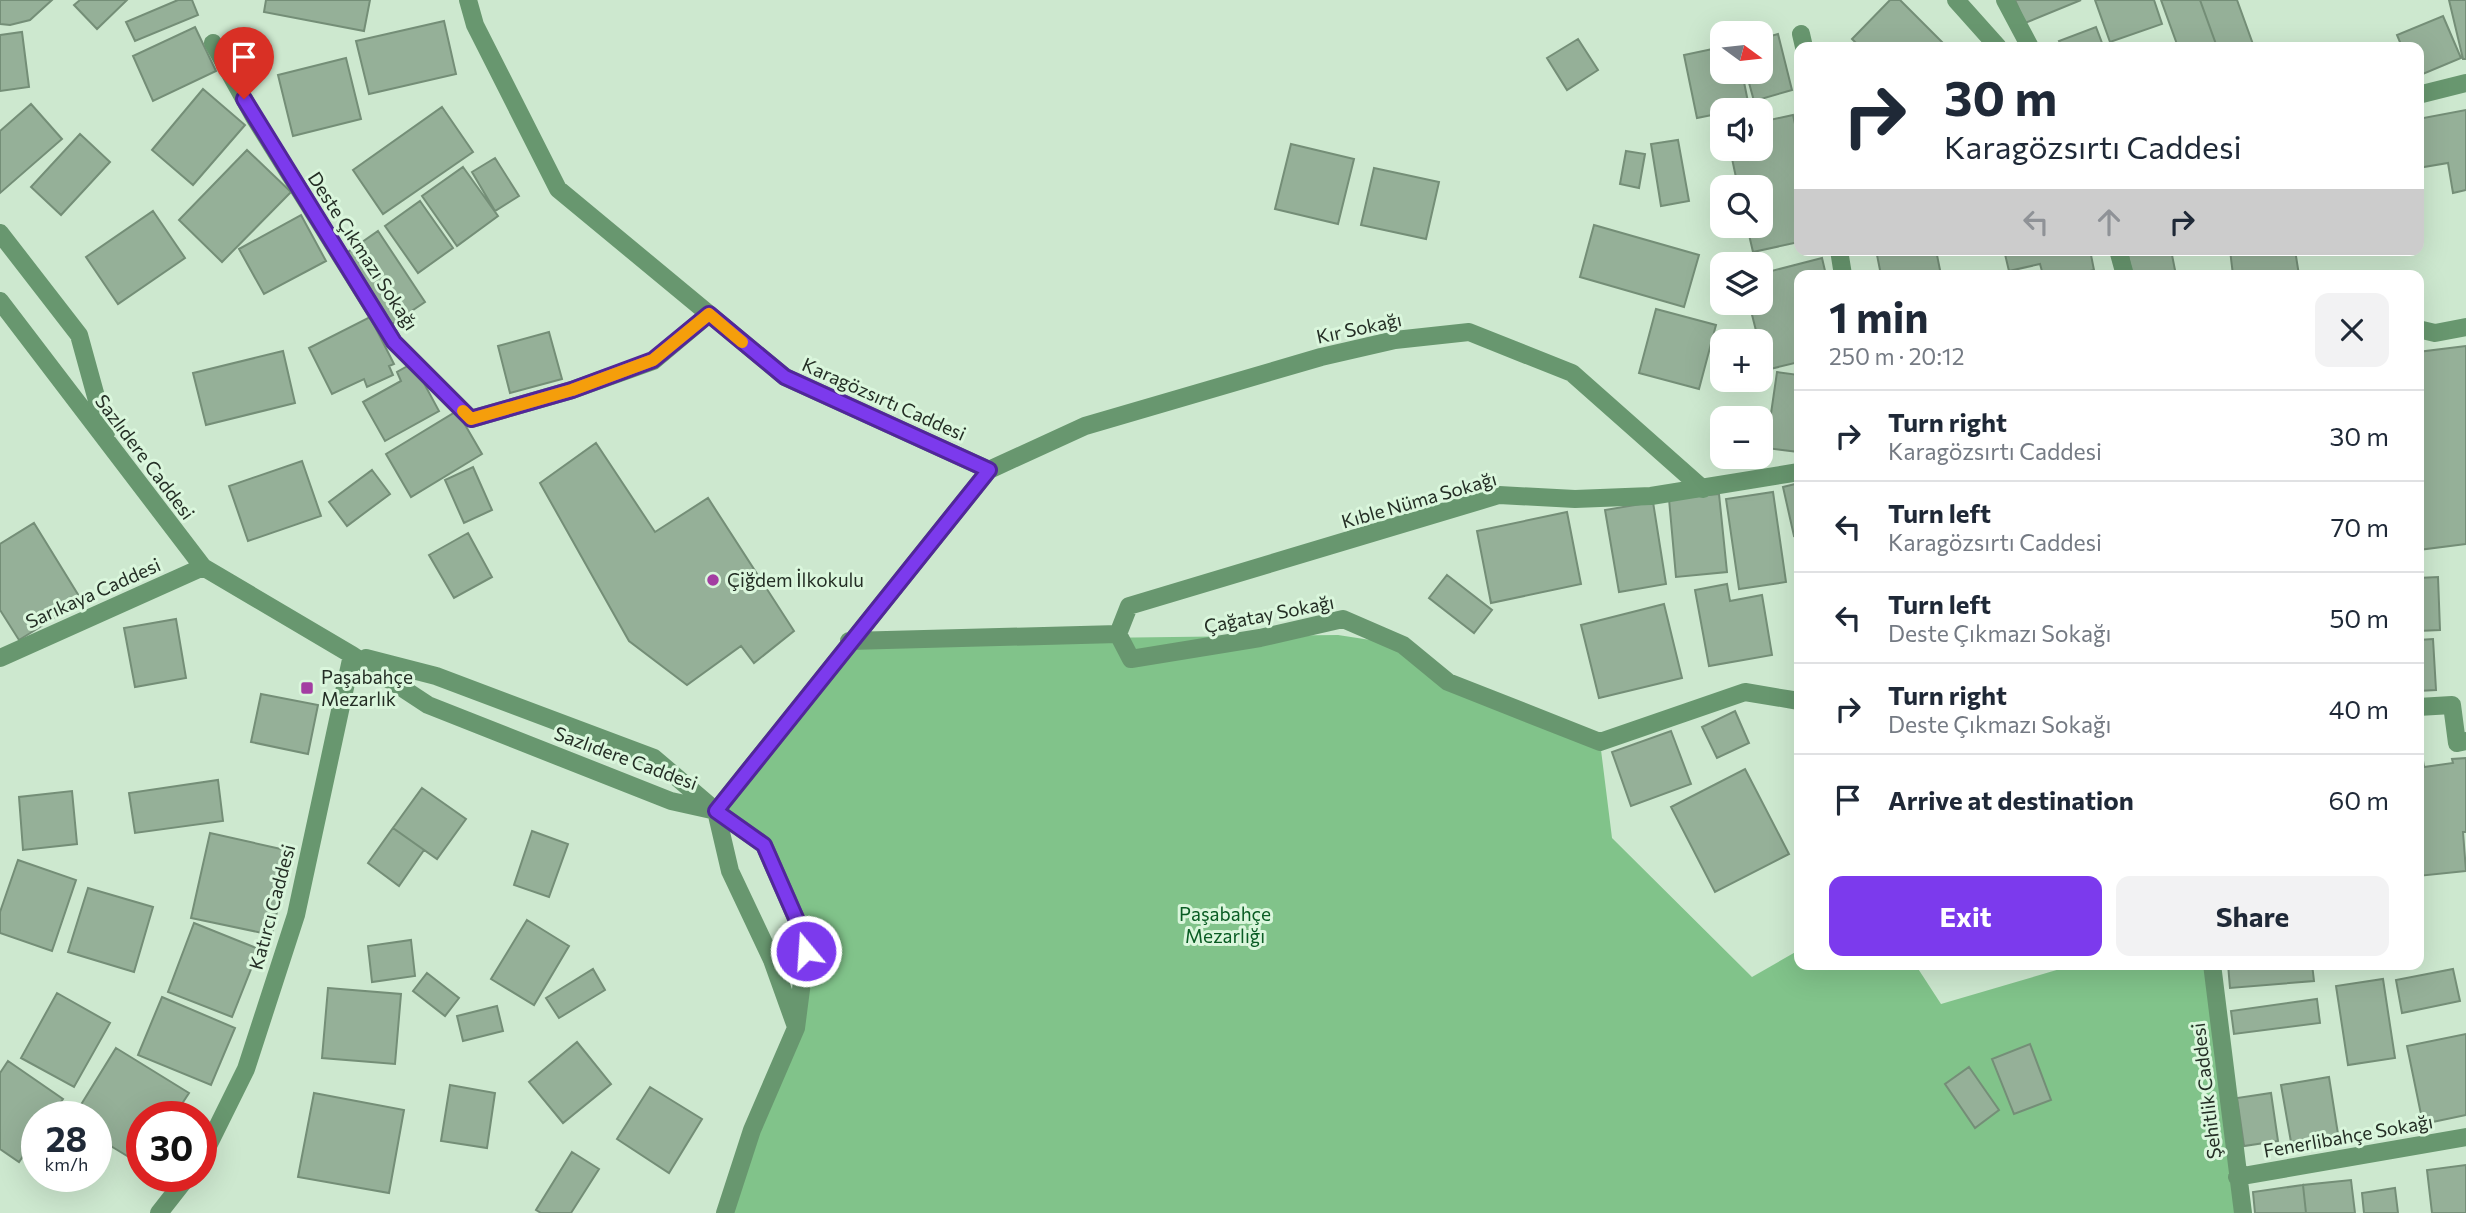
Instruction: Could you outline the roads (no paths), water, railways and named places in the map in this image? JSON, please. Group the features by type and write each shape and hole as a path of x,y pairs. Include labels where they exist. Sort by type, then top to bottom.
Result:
{"street":[{"name":"Karagözsırtı Caddesi","path":"468,0 475,25 558,189 785,377 989,470"},
{"path":"1956,0 1994,42"},
{"path":"2005,0 2027,42"},
{"name":"Deste Çıkmazı Sokağı","path":"213,43 254,117 394,342 471,419 572,390 653,360 709,314"},
{"path":"2424,94 2466,83"},
{"path":"0,233 79,335 108,443"},
{"name":"Sazlıdere Caddesi","path":"0,302 202,567 352,655 428,705 671,800 716,811"},
{"path":"2424,330 2435,333 2466,327"},
{"name":"Kır Sokağı","path":"989,470 1085,426 1321,357 1395,340 1469,332 1572,373 1703,489"},
{"path":"716,811 989,470"},
{"name":"Kıble Nüma Sokağı","path":"1118,634 1129,606 1499,495 1575,499 1651,496 1794,473"},
{"name":"Sarıkaya Caddesi","path":"0,658 202,567"},
{"name":"Çağatay Sokağı","path":"1118,634 1131,659 1261,638 1343,619 1403,645 1448,682 1600,742 1745,692 1794,700"},
{"path":"849,642 1118,634"},
{"name":"Sazlıdere Caddesi","path":"352,655 436,676 654,758 716,811"},
{"name":"Katırcı Caddesi","path":"217,1128 246,1069 296,915 352,655"},
{"path":"2424,707 2452,705 2456,743 2466,741"},
{"path":"716,811 764,845 799,925 806,951 796,1028 752,1130 725,1213"},
{"path":"716,811 730,871 772,960 796,1028"},
{"name":"Şehitlik Caddesi","path":"2213,970 2243,1213"},
{"name":"Fenerlibahçe Sokağı","path":"2237,1177 2466,1137"},
{"path":"159,1213 175,1192"}],"place":[{"name":"Çiğdem İlkokulu","path":"713,580"},
{"name":"Paşabahçe Mezarlık","path":"307,688"}],"park label":[{"name":"Paşabahçe Mezarlığı","path":"1225,925"}]}
